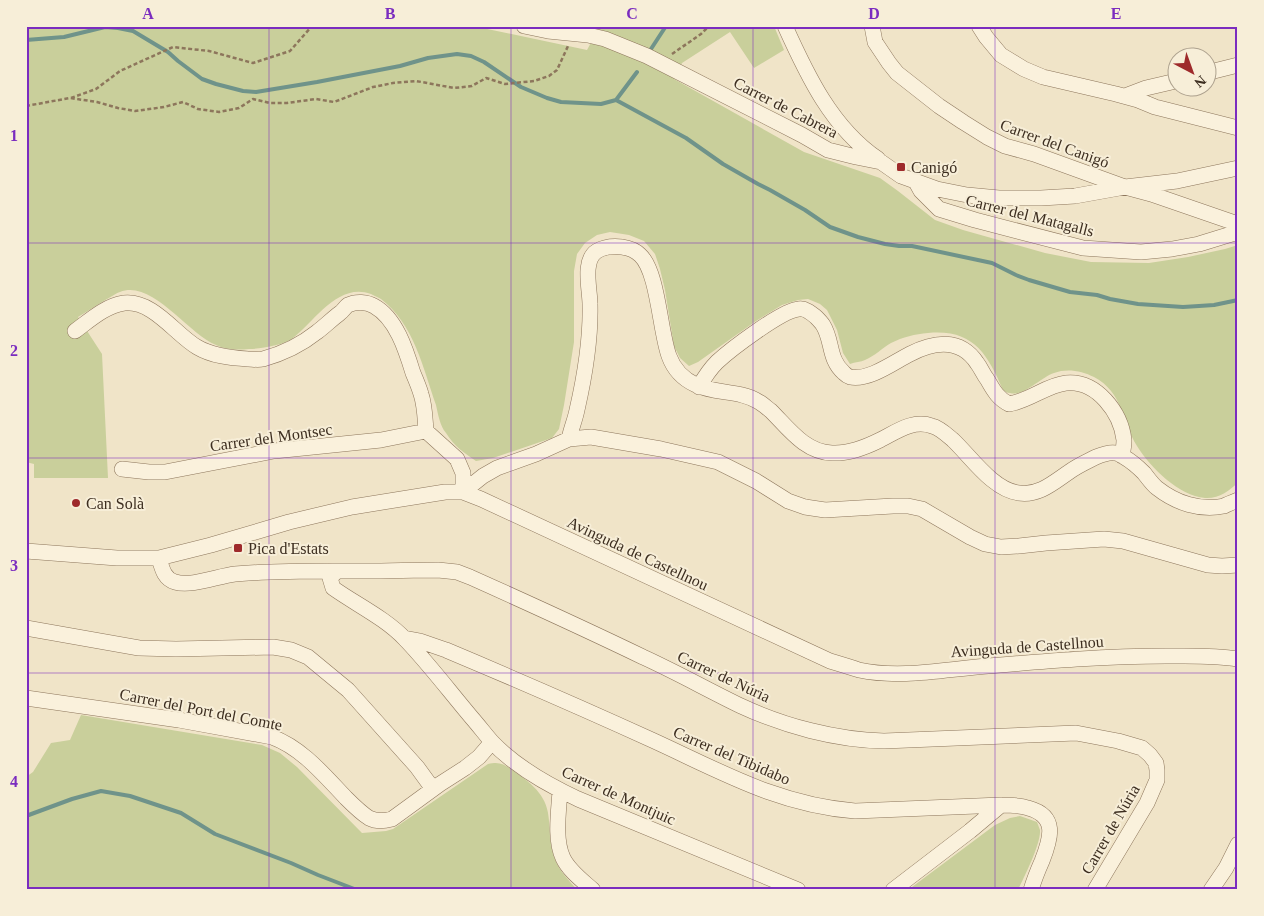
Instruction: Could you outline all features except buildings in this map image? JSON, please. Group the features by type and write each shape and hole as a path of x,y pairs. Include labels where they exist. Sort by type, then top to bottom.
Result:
{"street":[{"name":"Carrer de Cabrera","path":"524,26 548,31 577,30 626,47 657,61 828,150 881,162 901,176 937,189 960,194 999,198 1075,196 1125,187 1177,181 1238,168"},
{"path":"786,26 799,58 842,127 855,142 881,162"},
{"name":"Carrer del Canigó","path":"872,26 875,42 897,73 922,94 963,122 1005,146 1034,154 1125,187 1238,224"},
{"path":"979,26 1001,55 1024,69 1043,77 1125,96 1155,107 1238,128"},
{"path":"1216,70 1238,65"},
{"path":"1125,96 1166,83"},
{"name":"Carrer del Matagalls","path":"916,182 921,191 939,209 1083,248 1141,252 1172,249 1199,244 1238,232"},
{"path":"568,439 577,411 588,348 590,304 588,274 592,256 597,251 612,247 631,248 641,255 647,264 652,278 669,356 684,380 699,387 750,397 761,403 804,444 818,451 844,452 872,444 898,430 920,423 933,426 944,432 994,481 1007,490 1018,493 1038,491 1055,483 1085,462 1102,454 1114,452 1134,463 1157,488 1189,505 1204,507 1224,506 1238,500"},
{"path":"75,330 111,307 123,303 132,303 157,314 198,348 216,355 233,358 262,359 302,342 316,333 349,305 363,302 373,305 384,313 401,340 421,394 426,432 457,459 463,473 463,492"},
{"path":"699,387 716,363 773,320 799,309 807,310 824,325 833,359 847,376 872,374 914,352 938,344 951,345 968,353 976,361 996,394 1008,404 1024,400 1064,383 1075,383 1093,390 1110,405 1117,417 1124,441 1122,456"},
{"name":"Carrer del Montsec","path":"122,469 165,472 274,451 381,440 426,432"},
{"path":"463,492 483,476 497,468 536,454 568,439 591,437 718,462 756,481 788,501 805,507 825,510 908,506 922,509 985,544 1001,547 1104,539 1123,541 1208,564 1222,566 1238,565"},
{"name":"Avinguda de Castellnou","path":"26,551 117,558 160,558 289,522 352,507 446,492 463,492 830,661 860,670 885,673 919,673 1035,662 1134,656 1222,657 1238,659"},
{"name":"Carrer de Núria","path":"160,558 163,572 167,578 181,584 234,574 294,570 438,570 464,575 644,657 742,707 824,734 862,740 884,741 1076,733 1118,741 1142,748 1156,763 1157,780 1147,803 1096,890"},
{"name":"Carrer de Montjuic","path":"337,571 330,578 333,588 395,629 425,660 492,742 521,765 578,799 798,890"},
{"path":"26,628 139,648 272,647 291,650 308,657 348,690 418,767 433,789"},
{"name":"Carrer del Tibidabo","path":"404,638 420,641 446,650 747,784 791,800 840,810 1001,805 1020,806 1038,811 1049,823 1050,830 1031,890"},
{"name":"Carrer del Port del Comte","path":"26,698 179,720 272,737 301,753 363,814 375,821 392,819 465,768 479,757 492,742"},
{"path":"560,790 558,832 560,849 568,866 593,890"},
{"path":"893,890 1001,805"},
{"path":"1211,890 1232,871 1238,844"}],"path":[{"path":"26,106 70,98 96,89 120,71 173,47 209,51 253,63 290,52 312,26"},
{"path":"657,61 670,55 701,34 709,26"},
{"path":"70,98 135,111 183,102 198,109 219,112 239,108 253,99 270,103 316,99 334,102 373,87 393,83 416,81 454,88 472,86 486,78 505,84 534,81 549,76 557,70 577,30"}],"green space":[{"path":"26,26 473,26 587,50 600,26 774,26 784,50 754,68 730,32 682,63 674,79 804,152 880,178 935,220 963,230 1045,253 1091,262 1149,263 1188,257 1238,245 1238,482 1223,494 1210,498 1195,496 1175,486 1149,463 1137,446 1121,408 1111,391 1104,383 1085,373 1069,370 1059,371 1021,392 1008,393 1003,390 991,365 976,346 956,335 943,333 923,333 905,337 891,343 863,361 850,364 843,353 837,330 827,310 820,304 808,299 782,305 698,362 689,366 680,358 674,346 665,290 655,254 644,241 629,235 610,232 597,235 585,243 577,254 574,271 574,342 559,429 552,438 493,458 476,461 463,452 452,442 442,427 422,362 402,321 381,299 371,294 348,293 338,298 293,338 284,343 260,348 228,349 205,339 157,300 145,293 132,290 117,293 78,317 102,354 108,478 34,478 34,464 26,462"},
{"path":"81,715 262,745 280,753 297,767 362,833 393,829 488,764 503,764 534,787 543,798 548,813 551,845 555,859 577,890 26,890 26,777 33,772 51,743 70,740"},
{"path":"1020,816 1037,822 1040,836 1018,890 908,890 995,825 1010,818"}],"waterway":[{"path":"651,49 666,26"},
{"path":"26,40 64,37 105,27 133,31 168,52 202,79 243,91 256,92 317,82 400,66 428,58 457,54 471,56 484,62 521,87 547,98 561,102 601,104 616,100 637,72"},
{"path":"616,100 686,138 723,164 805,210 830,227 858,237 885,244 912,246 992,263 1029,280 1070,292 1097,295 1138,304 1183,307 1214,305 1238,300"},
{"path":"26,816 72,799 101,791 130,796 181,813 215,834 357,890"}],"place":[{"name":"Canigó","path":"901,167"},
{"name":"Can Solà","path":"76,503"},
{"name":"Pica d'Estats","path":"238,548"}]}
